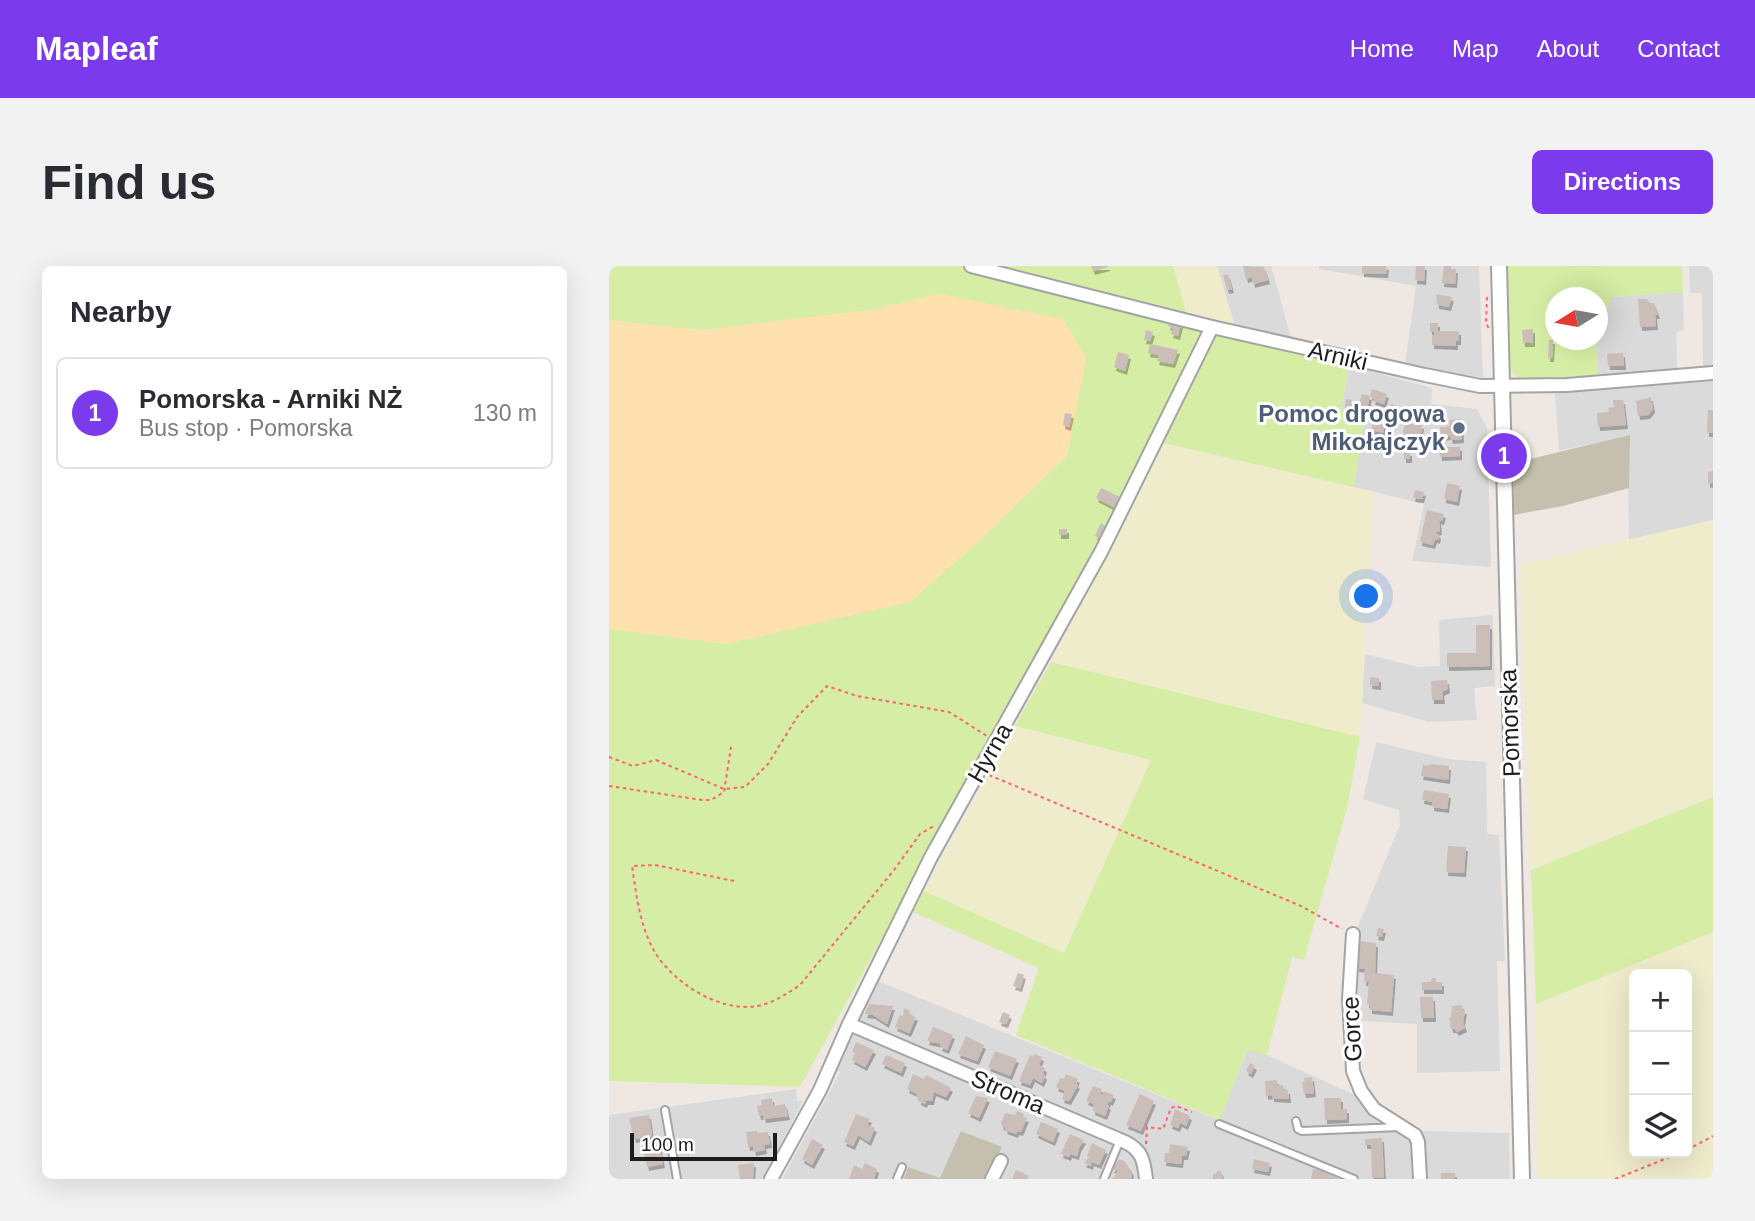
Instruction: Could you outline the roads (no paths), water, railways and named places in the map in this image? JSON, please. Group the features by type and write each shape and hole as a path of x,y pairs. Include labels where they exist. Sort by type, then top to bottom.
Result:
{"street":[{"name":"Arniki","path":"971,266 1212,327 1480,386 1566,385 1713,373"},
{"name":"Pomorska","path":"1499,266 1522,1179"},
{"name":"Hyrna","path":"771,1179 820,1090 849,1024 932,857 1101,552 1212,327"},
{"name":"Gorce","path":"1353,934 1349,999 1353,1071 1361,1091 1374,1108 1415,1135 1418,1142 1420,1179"},
{"name":"Stroma","path":"849,1024 1135,1147 1141,1155 1146,1179"},
{"path":"992,1179 1001,1161"}],"lane":[{"path":"665,1110 677,1179"},
{"path":"1296,1121 1298,1129 1302,1131 1403,1127"},
{"path":"1219,1124 1354,1179"},
{"path":"1104,1179 1120,1140"},
{"path":"897,1179 902,1167"}],"place":[{"name":"Pomoc drogowa Mikołajczyk","path":"1459,428"},
{"name":"Pomorska - Arniki NŻ","path":"1504,456"}]}
